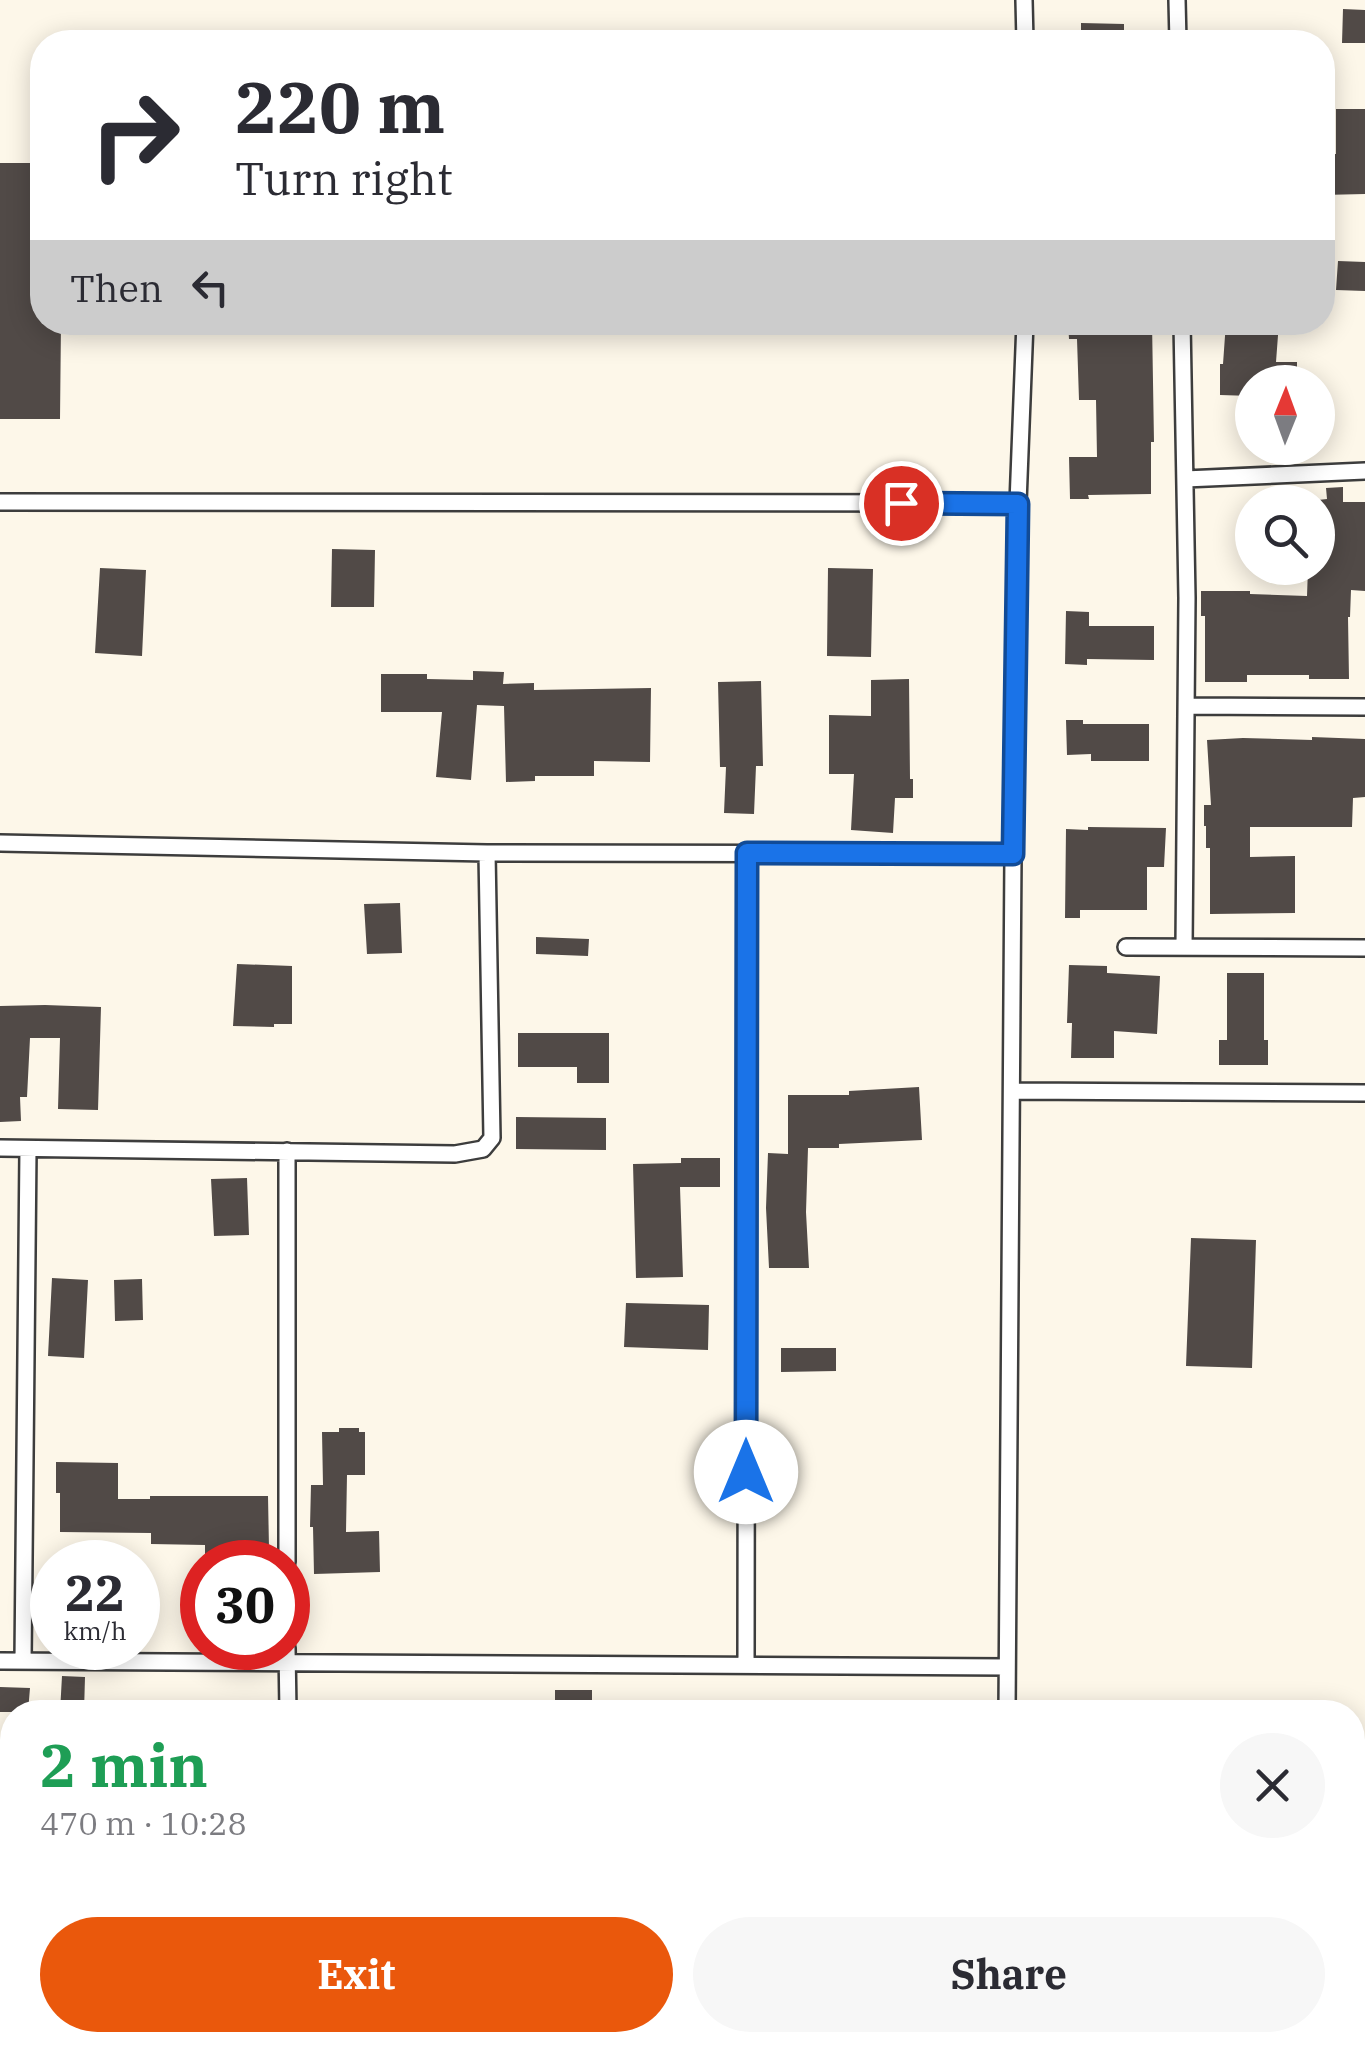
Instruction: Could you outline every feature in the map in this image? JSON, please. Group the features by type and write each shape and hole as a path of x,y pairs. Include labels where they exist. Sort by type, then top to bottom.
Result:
{"street":[{"path":"1024,0 1025,30"},
{"path":"1177,0 1178,30"},
{"path":"1007,1700 1013,854 1024,335"},
{"path":"1182,335 1187,706 1184,947"},
{"path":"1185,479 1365,471"},
{"path":"0,502 1018,504"},
{"path":"1187,706 1365,707"},
{"path":"0,843 488,853 1013,854"},
{"path":"0,1148 468,1154 483,1150 492,1138 488,853"},
{"path":"746,1665 747,853"},
{"path":"1126,946 1365,948"},
{"path":"1012,1091 1365,1093"},
{"path":"23,1661 28,1148"},
{"path":"287,1151 287,1540"},
{"path":"310,1656 1008,1667"},
{"path":"0,1661 180,1657"},
{"path":"287,1670 288,1700"}],"building":[{"path":"1343,9 1365,10 1365,43 1342,43"},
{"path":"1081,23 1124,24 1124,30 1081,30"},
{"path":"1336,109 1365,109 1365,194 1335,195"},
{"path":"0,163 30,163 30,335 61,335 60,419 0,419"},
{"path":"1338,261 1365,262 1365,291 1336,290"},
{"path":"1069,335 1152,335 1151,494 1070,499 1069,457 1097,457 1096,400 1079,400 1077,339 1069,339"},
{"path":"1225,335 1278,335 1276,362 1297,362 1235,365 1235,395 1220,395"},
{"path":"1335,487 1343,487 1343,502 1365,502 1365,591 1351,590 1349,679 1247,675 1247,682 1205,682 1201,591 1307,596 1307,585 1335,585"},
{"path":"332,549 375,550 374,607 331,607"},
{"path":"100,568 146,570 142,656 95,653"},
{"path":"828,568 873,569 871,657 827,656"},
{"path":"1066,611 1089,612 1089,626 1154,626 1154,660 1087,659 1087,665 1065,664"},
{"path":"473,671 504,672 503,684 534,683 534,690 651,688 650,762 594,761 594,776 535,776 535,781 506,782 504,706 477,705 471,780 436,777 442,712 381,712 381,674 473,680"},
{"path":"909,679 913,798 895,798 893,833 851,830 854,774 829,774 829,715 871,716 871,680"},
{"path":"761,681 763,766 756,766 754,814 724,813 726,767 720,767 718,682"},
{"path":"1066,720 1083,720 1083,724 1149,724 1149,761 1091,761 1091,754 1067,755"},
{"path":"1365,739 1365,797 1353,798 1352,827 1250,827 1250,857 1295,856 1295,913 1210,914 1210,848 1206,848 1204,826 1204,805 1211,805 1207,740"},
{"path":"1166,828 1164,867 1147,867 1147,910 1080,910 1080,918 1065,918 1066,829"},
{"path":"400,903 402,953 367,954 364,904"},
{"path":"536,937 589,939 588,956 536,954"},
{"path":"237,964 292,966 292,1024 233,1026"},
{"path":"1069,965 1107,966 1107,973 1160,976 1157,1034 1114,1031 1114,1058 1071,1058 1072,1023 1067,1023"},
{"path":"1227,973 1264,973 1268,1065 1219,1065 1219,1040 1227,1040"},
{"path":"0,1006 101,1007 98,1110 58,1109 60,1038 30,1038 27,1097 20,1097 21,1121 0,1122"},
{"path":"518,1033 609,1033 609,1083 577,1083 577,1067 518,1067"},
{"path":"919,1087 922,1140 808,1148 809,1268 769,1268 768,1153 788,1154 788,1095 849,1095 849,1091"},
{"path":"516,1117 606,1118 606,1150 516,1149"},
{"path":"681,1158 720,1158 720,1187 680,1187 683,1277 636,1278 633,1164 681,1163"},
{"path":"247,1178 249,1235 214,1236 211,1179"},
{"path":"1191,1238 1256,1240 1252,1368 1186,1366"},
{"path":"52,1278 88,1280 84,1358 48,1356"},
{"path":"142,1279 143,1320 115,1321 114,1280"},
{"path":"626,1303 709,1305 708,1350 624,1347"},
{"path":"781,1348 836,1348 836,1371 781,1372"},
{"path":"339,1428 359,1428 359,1432 365,1432 365,1475 347,1475 346,1532 379,1531 380,1572 314,1574 311,1485 323,1485 322,1432 339,1432"},
{"path":"56,1462 118,1463 118,1499 268,1496 269,1540 180,1540 180,1545 160,1544 160,1540 151,1540 151,1533 60,1532 60,1493 56,1493"},
{"path":"62,1676 85,1677 84,1700 61,1700"},
{"path":"0,1687 30,1688 29,1700 0,1700"},
{"path":"555,1690 592,1690 592,1700 555,1700"}],"route":[{"path":"746,1472 747,853 1013,854 1018,504 901,503"}]}
